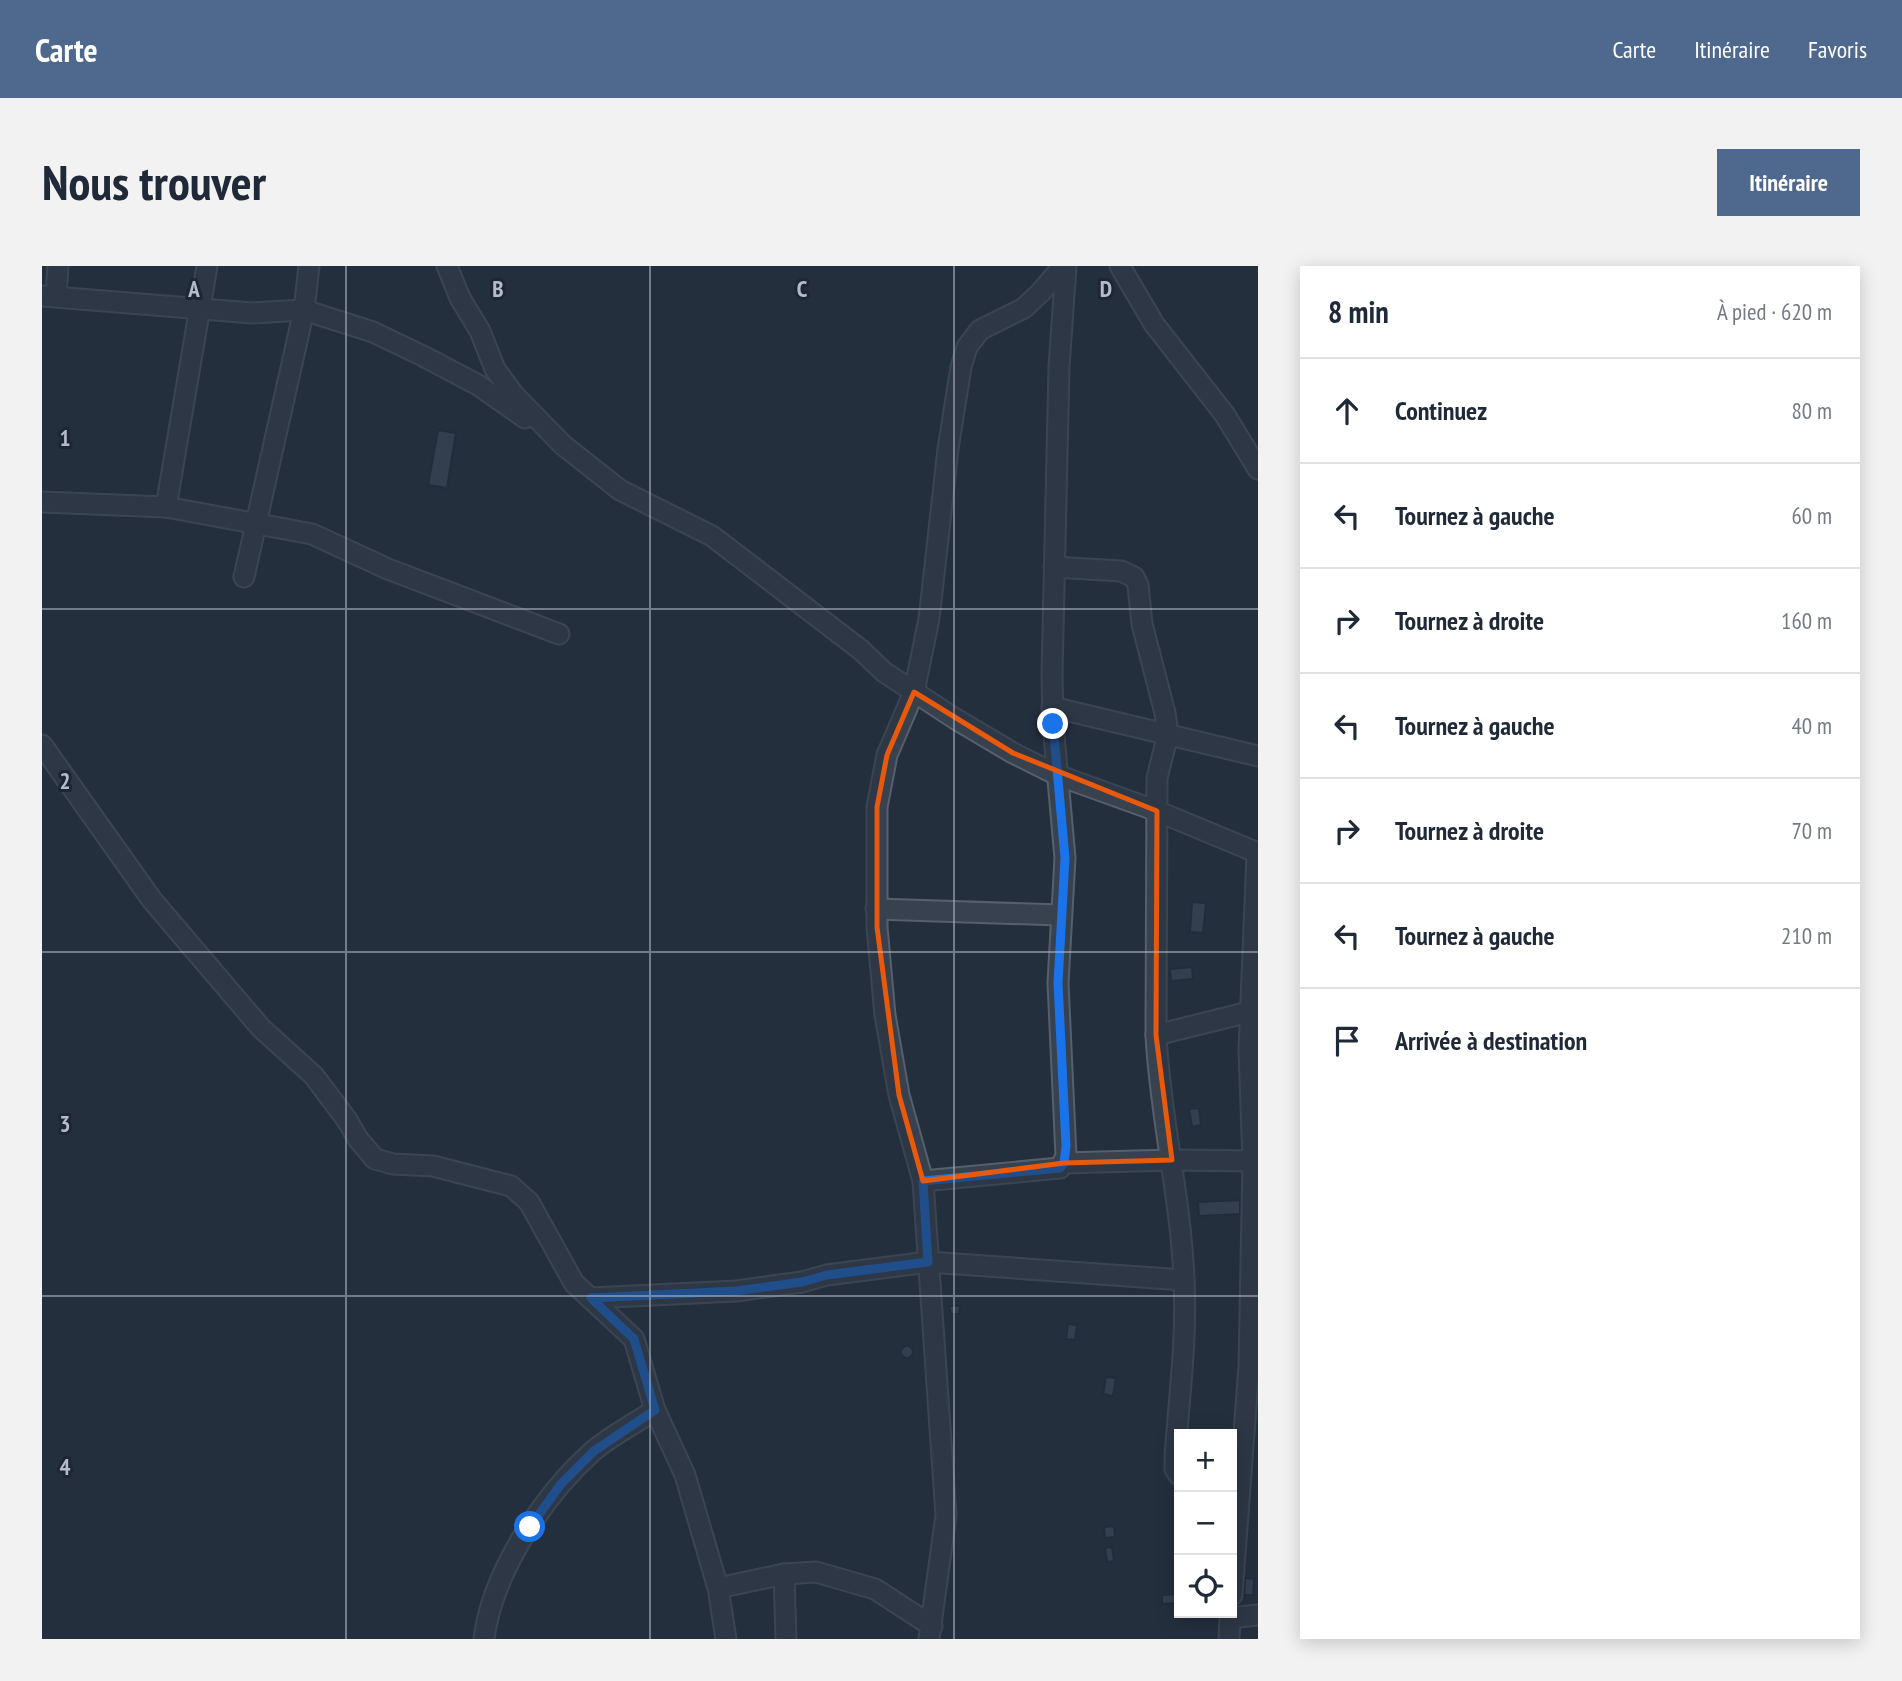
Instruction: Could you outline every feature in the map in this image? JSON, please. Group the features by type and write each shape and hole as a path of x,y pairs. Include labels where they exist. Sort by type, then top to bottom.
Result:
{"street":[{"path":"58,266 49,296 252,313 304,310 373,332 478,386 563,445 620,490 712,536 861,650 884,672 1013,754 1057,775 1157,811 1257,853 1249,1012 1253,1050 1249,1366 1243,1489 1236,1555"},
{"path":"166,507 207,266"},
{"path":"244,577 304,310 309,266"},
{"path":"447,266 460,298 480,331 495,369 514,395 563,445"},
{"path":"923,1181 1060,1168 1064,1163 1066,1146 1058,983 1065,858 1052,707 1059,367 1065,266"},
{"path":"930,1632 946,1515 923,1181 899,1095 888,1028 876,909 877,807 887,755 914,692 929,619 948,449 961,367 967,347 980,330 1024,307 1065,266"},
{"path":"1120,266 1154,324 1225,415 1258,469"},
{"path":"42,502 166,507 322,537 388,569 559,634"},
{"path":"1054,567 1121,571 1134,577 1138,585 1142,624 1165,713 1167,734 1157,778 1156,1035 1157,1071 1172,1160 1184,1280 1184,1352 1177,1429"},
{"path":"1052,707 1258,756"},
{"path":"42,745 152,900 261,1028 314,1076 375,1159 393,1164 433,1166 511,1186 529,1202 574,1283 634,1339 655,1410 685,1475 718,1588 726,1639"},
{"path":"876,909 1060,915"},
{"path":"1156,1035 1249,1012"},
{"path":"1064,1163 1252,1161"},
{"path":"591,1298 736,1291 802,1282 827,1275 928,1262 1184,1280"},
{"path":"484,1639 494,1594 530,1527 561,1484 594,1451 655,1410"},
{"path":"718,1588 784,1574 816,1572 875,1589 930,1632"},
{"path":"784,1574 786,1639"},
{"path":"1237,1616 1258,1615"},
{"path":"1229,1639 1230,1618"}],"highlighted area":[{"path":"914,692 1013,753 1157,811 1156,1035 1172,1160 1064,1163 923,1181 899,1095 877,927 877,807 887,755"}],"building":[{"path":"438,430 456,433 447,488 428,485"},
{"path":"1192,902 1206,903 1203,933 1190,932"},
{"path":"1192,967 1193,979 1171,981 1170,969"},
{"path":"1199,1108 1201,1125 1192,1127 1189,1109"},
{"path":"1240,1200 1240,1214 1199,1216 1198,1202"},
{"path":"949,1306 960,1306 959,1314 951,1314"},
{"path":"1068,1324 1077,1325 1075,1340 1066,1339"},
{"path":"902,1347 912,1347 912,1357 902,1357"},
{"path":"1106,1377 1116,1378 1113,1396 1103,1394"},
{"path":"1114,1526 1115,1537 1105,1538 1104,1527"},
{"path":"1112,1547 1114,1561 1107,1562 1105,1548"},
{"path":"1245,1578 1254,1579 1253,1595 1244,1595"},
{"path":"1174,1594 1174,1603 1162,1604 1162,1595"}],"route":[{"path":"530,1527 561,1484 594,1451 655,1410 634,1339 591,1298 736,1291 802,1282 827,1275 928,1262 923,1181 1060,1168 1064,1163 1066,1146 1058,983 1065,858 1053,724"}]}
